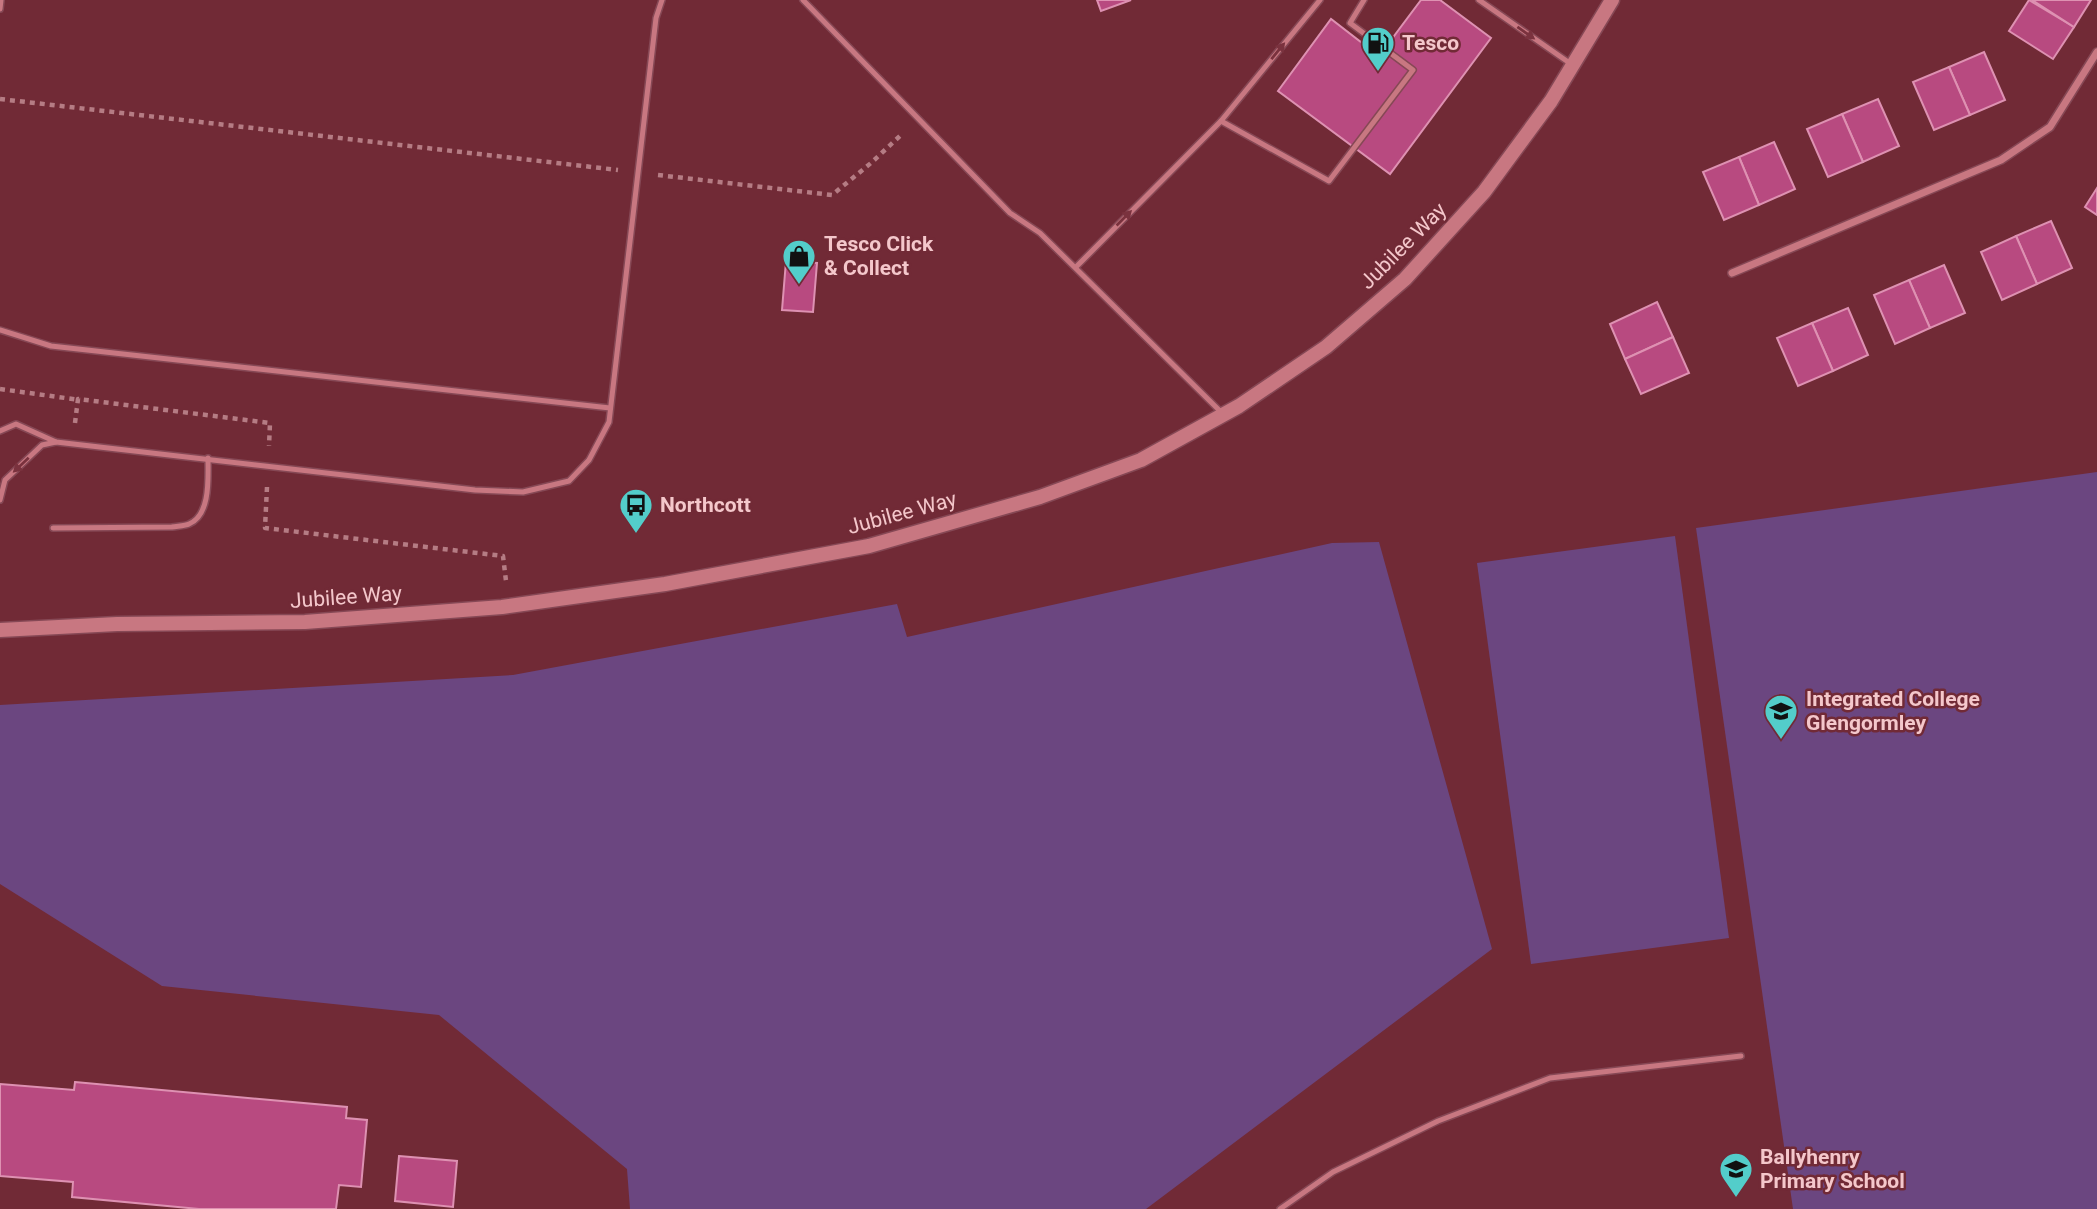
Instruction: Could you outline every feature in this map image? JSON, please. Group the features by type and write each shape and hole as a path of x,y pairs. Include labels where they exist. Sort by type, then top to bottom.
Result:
{"street":[{"name":"Jubilee Way","path":"0,630 117,624 305,622 510,606 665,584 869,546 1040,497 1141,460 1224,414 1326,347 1405,279 1484,192 1551,101 1612,0"},
{"path":"1732,273 2001,160 2050,127 2097,52"}],"lane":[{"path":"0,9 1,0"},
{"path":"0,500 5,480 42,445 56,442 475,490 523,492 569,481 589,460 609,422 656,18 662,0"},
{"path":"803,0 1010,213 1040,233 1224,414"},
{"path":"1076,267 1221,121 1321,0"},
{"path":"1221,121 1329,181 1413,70 1350,23 1364,0"},
{"path":"1479,0 1573,65"},
{"path":"0,330 51,346 610,408"},
{"path":"0,431 16,424 56,442"},
{"path":"53,528 173,527 191,524 202,512 208,483 208,458"},
{"path":"1280,1209 1333,1171 1438,1121 1550,1079 1741,1056"}],"path":[{"path":"0,99 832,195 919,118"},
{"path":"0,389 270,423 265,528 503,556 510,606"},
{"path":"72,443 78,400 81,400"}],"shaded area":[{"path":"2097,472 2097,1209 1793,1209 1696,528"},
{"path":"1675,536 1729,938 1531,964 1477,563"},
{"path":"1379,542 1492,949 1146,1209 630,1209 627,1169 439,1015 162,986 0,884 0,705 513,675 897,604 907,637 1332,543"}],"building":[{"path":"1097,0 1131,0 1101,11"},
{"name":"Tesco","path":"1421,0 1440,0 1491,38 1390,174 1278,91 1331,19 1379,56"},
{"path":"2029,0 2074,27 2053,59 2009,31"},
{"path":"2032,0 2091,0 2074,27"},
{"path":"1984,52 2005,100 1970,115 1949,67"},
{"path":"1949,67 1970,115 1934,130 1913,82"},
{"path":"1878,99 1899,146 1863,162 1842,114"},
{"path":"1842,114 1863,162 1828,177 1807,129"},
{"path":"1774,142 1795,189 1759,205 1739,157"},
{"path":"1739,157 1759,205 1724,220 1703,172"},
{"path":"2097,188 2097,215 2085,207"},
{"path":"2051,221 2072,268 2037,284 2016,236"},
{"path":"2016,236 2037,284 2002,300 1981,252"},
{"name":"Tesco Click & Collect","path":"786,261 817,263 813,312 782,310"},
{"path":"1944,265 1965,313 1930,328 1909,280"},
{"path":"1909,280 1930,328 1895,344 1874,295"},
{"path":"1657,302 1673,337 1625,359 1610,324"},
{"path":"1848,308 1868,355 1833,371 1812,323"},
{"path":"1812,323 1833,371 1798,386 1777,338"},
{"path":"1673,337 1689,373 1641,394 1625,359"},
{"path":"75,1082 347,1107 346,1118 367,1120 361,1187 339,1185 336,1209 199,1209 72,1197 73,1182 0,1176 0,1084 74,1090"},
{"path":"399,1156 457,1161 453,1207 395,1201"}],"place":[{"name":"Tesco","path":"1378,73"},
{"name":"Tesco Click & Collect","path":"799,286"},
{"name":"Northcott","path":"636,535"},
{"name":"Integrated College Glengormley","path":"1781,741"},
{"name":"Ballyhenry Primary School","path":"1736,1199"}]}
